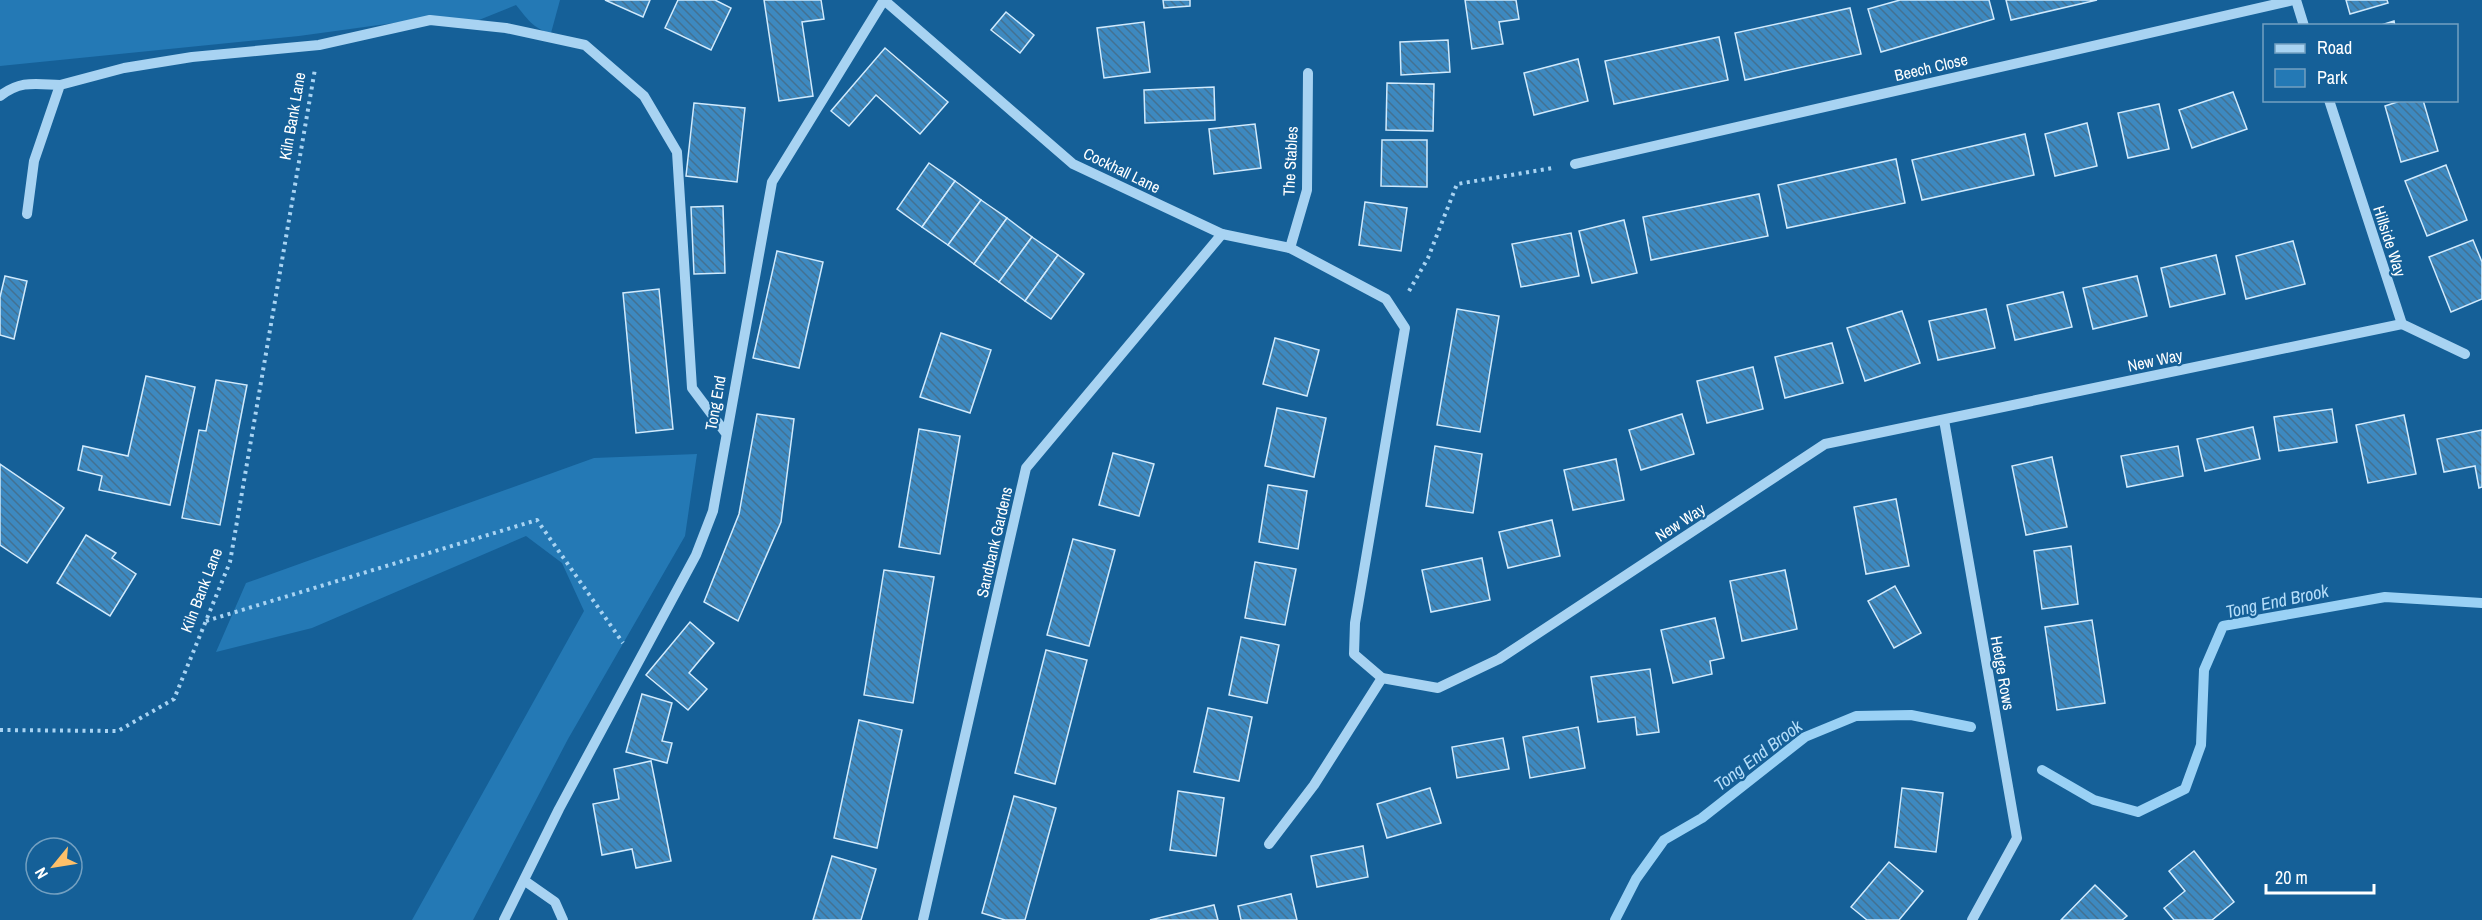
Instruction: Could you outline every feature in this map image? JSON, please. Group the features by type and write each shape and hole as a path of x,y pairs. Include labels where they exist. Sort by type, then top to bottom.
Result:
{"street":[{"name":"Cockhall Lane","path":"885,0 1073,164 1222,234 1290,248 1386,299 1396,315"},
{"name":"Tong End","path":"504,920 559,809 700,544 713,511 725,432 772,182 885,0"},
{"path":"2295,0 2303,24"},
{"name":"Beech Close","path":"1575,164 2295,0"},
{"path":"0,96 14,86 31,83 60,85 124,68 192,57 319,45 430,20 506,28 585,45 644,96 677,152 692,387 725,432"},
{"name":"The Stables","path":"1290,248 1307,190 1308,73"},
{"path":"27,214 34,161 60,85"},
{"name":"Hillside Way","path":"2329,102 2402,324"},
{"name":"Sandbank Gardens","path":"923,920 1026,468 1222,234"},
{"path":"1269,844 1314,784 1382,678 1354,654 1355,623 1405,328 1396,315"},
{"path":"2402,324 2465,354"},
{"name":"New Way","path":"1382,678 1438,688 1499,659 1825,444 2402,324"},
{"name":"Hedge Rows","path":"1944,420 2017,838 1972,920"},
{"path":"525,881 555,902 564,920"}],"path":[{"name":"Kiln Bank Lane","path":"0,730 118,731 174,699 230,562 319,45"},
{"path":"1396,315 1428,258 1456,184 1575,164"},
{"path":"205,622 537,520 638,663"}],"green space":[{"path":"0,0 560,0 551,33 535,26 516,5 474,22 430,18 299,36 0,66"},
{"path":"697,454 685,536 568,739 473,920 412,920 584,611 562,563 526,536 312,628 216,652 246,583 594,458"}],"building":[{"path":"605,0 650,0 643,17"},
{"path":"678,0 715,0 731,8 711,50 665,28"},
{"path":"764,0 821,0 824,19 802,22 813,96 779,101"},
{"path":"1163,0 1190,0 1190,6 1164,8"},
{"path":"1465,0 1516,0 1519,19 1499,22 1503,44 1472,49"},
{"path":"1900,0 1989,0 1994,19 1881,52 1868,9"},
{"path":"2006,0 2097,0 2011,20"},
{"path":"2346,0 2387,0 2388,3 2350,14"},
{"path":"1850,8 1861,54 1745,80 1735,33"},
{"path":"1006,12 1034,35 1020,53 991,30"},
{"path":"1144,22 1150,72 1104,78 1097,28"},
{"path":"1719,37 1728,80 1614,104 1605,61"},
{"path":"1448,40 1450,72 1401,75 1400,42"},
{"path":"885,48 948,102 920,134 876,95 849,126 831,111"},
{"path":"1578,59 1588,101 1534,115 1524,73"},
{"path":"1387,83 1434,84 1433,131 1386,130"},
{"path":"1214,87 1215,120 1145,123 1144,90"},
{"path":"2233,92 2247,129 2192,148 2179,110"},
{"path":"2397,102 2424,102 2438,151 2401,162 2385,106"},
{"path":"694,103 745,108 737,182 686,176"},
{"path":"2159,104 2169,149 2128,158 2118,113"},
{"path":"2087,123 2097,166 2055,176 2045,134"},
{"path":"1255,124 1261,168 1214,174 1209,129"},
{"path":"2025,134 2034,175 1922,200 1912,160"},
{"path":"1382,140 1427,140 1427,187 1381,186"},
{"path":"1896,159 1905,203 1787,228 1778,185"},
{"path":"929,163 955,181 922,227 897,209"},
{"path":"2446,165 2467,220 2427,236 2405,181"},
{"path":"955,181 981,200 948,245 922,227"},
{"path":"1759,194 1768,236 1651,260 1643,217"},
{"path":"981,200 1007,218 974,264 948,245"},
{"path":"1365,202 1407,208 1401,251 1359,245"},
{"path":"723,206 725,273 694,274 691,207"},
{"path":"1007,218 1032,237 999,282 974,264"},
{"path":"1624,220 1637,273 1592,283 1579,231"},
{"path":"1571,233 1579,276 1521,287 1512,244"},
{"path":"1032,237 1058,255 1025,301 999,282"},
{"path":"2473,240 2482,262 2482,299 2451,312 2429,257"},
{"path":"2293,241 2305,284 2246,299 2236,256"},
{"path":"777,251 823,262 799,368 753,358"},
{"path":"1058,255 1084,274 1051,319 1025,301"},
{"path":"2216,255 2225,294 2170,307 2161,268"},
{"path":"5,276 27,281 14,339 0,335 0,297"},
{"path":"2137,276 2147,316 2093,329 2083,288"},
{"path":"659,289 673,429 636,433 623,293"},
{"path":"2063,292 2072,327 2015,340 2007,305"},
{"path":"1457,309 1499,316 1480,432 1437,425"},
{"path":"1986,309 1995,348 1938,360 1929,321"},
{"path":"1902,311 1920,363 1865,381 1847,328"},
{"path":"941,333 991,350 970,413 920,397"},
{"path":"1275,338 1319,350 1307,396 1263,384"},
{"path":"1832,343 1843,383 1785,398 1775,357"},
{"path":"1753,367 1763,409 1707,423 1697,381"},
{"path":"146,376 195,387 170,505 99,490 102,476 78,470 83,446 128,456"},
{"path":"216,380 247,385 220,525 182,518 199,430 206,431"},
{"path":"1277,408 1326,418 1314,477 1265,466"},
{"path":"2332,409 2337,442 2279,451 2274,417"},
{"path":"757,414 794,419 781,522 738,621 704,602 739,514"},
{"path":"1682,414 1694,454 1641,470 1629,430"},
{"path":"2404,415 2416,474 2368,483 2356,425"},
{"path":"2253,427 2260,459 2205,471 2197,439"},
{"path":"919,429 960,436 940,554 899,547"},
{"path":"2482,430 2482,487 2479,488 2475,466 2444,472 2437,439"},
{"path":"1435,446 1482,454 1473,513 1426,506"},
{"path":"2178,446 2183,476 2127,487 2121,456"},
{"path":"1113,453 1154,464 1139,516 1099,505"},
{"path":"2052,457 2067,527 2026,535 2012,466"},
{"path":"1616,459 1624,500 1573,510 1564,470"},
{"path":"0,464 64,508 27,563 0,545"},
{"path":"1268,485 1307,491 1298,549 1259,542"},
{"path":"1896,499 1909,566 1866,574 1854,507"},
{"path":"1552,520 1560,556 1508,568 1499,532"},
{"path":"86,535 116,553 112,558 136,574 110,616 57,583"},
{"path":"1073,539 1115,550 1089,646 1047,635"},
{"path":"2071,546 2078,604 2042,609 2034,551"},
{"path":"1482,558 1490,600 1431,612 1422,570"},
{"path":"1255,562 1296,569 1285,625 1245,618"},
{"path":"884,570 934,577 913,703 864,695"},
{"path":"1785,570 1797,629 1742,641 1730,581"},
{"path":"1895,586 1921,633 1894,648 1868,601"},
{"path":"1715,618 1724,658 1710,661 1712,674 1673,683 1661,630"},
{"path":"2092,620 2105,703 2057,710 2045,627"},
{"path":"690,622 714,643 689,673 707,689 688,710 646,675"},
{"path":"1241,637 1279,645 1267,703 1229,695"},
{"path":"1046,650 1087,660 1055,784 1015,773"},
{"path":"1650,669 1659,732 1637,735 1635,717 1598,722 1591,677"},
{"path":"642,694 672,703 662,741 672,743 667,763 626,752"},
{"path":"1208,708 1252,717 1239,781 1194,772"},
{"path":"859,720 902,730 877,848 834,838"},
{"path":"1578,727 1585,768 1530,778 1523,737"},
{"path":"1503,738 1509,769 1457,778 1452,747"},
{"path":"651,761 671,861 636,868 632,849 602,855 593,804 619,799 614,769"},
{"path":"1430,788 1441,823 1387,838 1377,804"},
{"path":"1902,788 1943,793 1936,852 1895,847"},
{"path":"1178,791 1224,798 1216,856 1170,850"},
{"path":"1014,796 1056,808 1025,920 1005,920 982,913"},
{"path":"1363,846 1368,877 1317,887 1311,856"},
{"path":"2194,851 2234,902 2212,920 2174,920 2164,908 2185,891 2169,871"},
{"path":"832,856 876,869 861,920 813,920"},
{"path":"1889,862 1923,891 1899,920 1867,920 1851,907"},
{"path":"2095,885 2127,916 2122,920 2061,920"},
{"path":"1291,894 1297,920 1241,920 1238,906"},
{"path":"1214,905 1218,920 1150,920"}],"waterway":[{"name":"Tong End Brook","path":"2042,770 2094,800 2138,812 2185,789 2201,745 2204,670 2223,626 2385,597 2482,603"},
{"name":"Tong End Brook","path":"1615,920 1636,879 1664,840 1702,818 1805,737 1856,716 1911,715 1971,727"}]}
